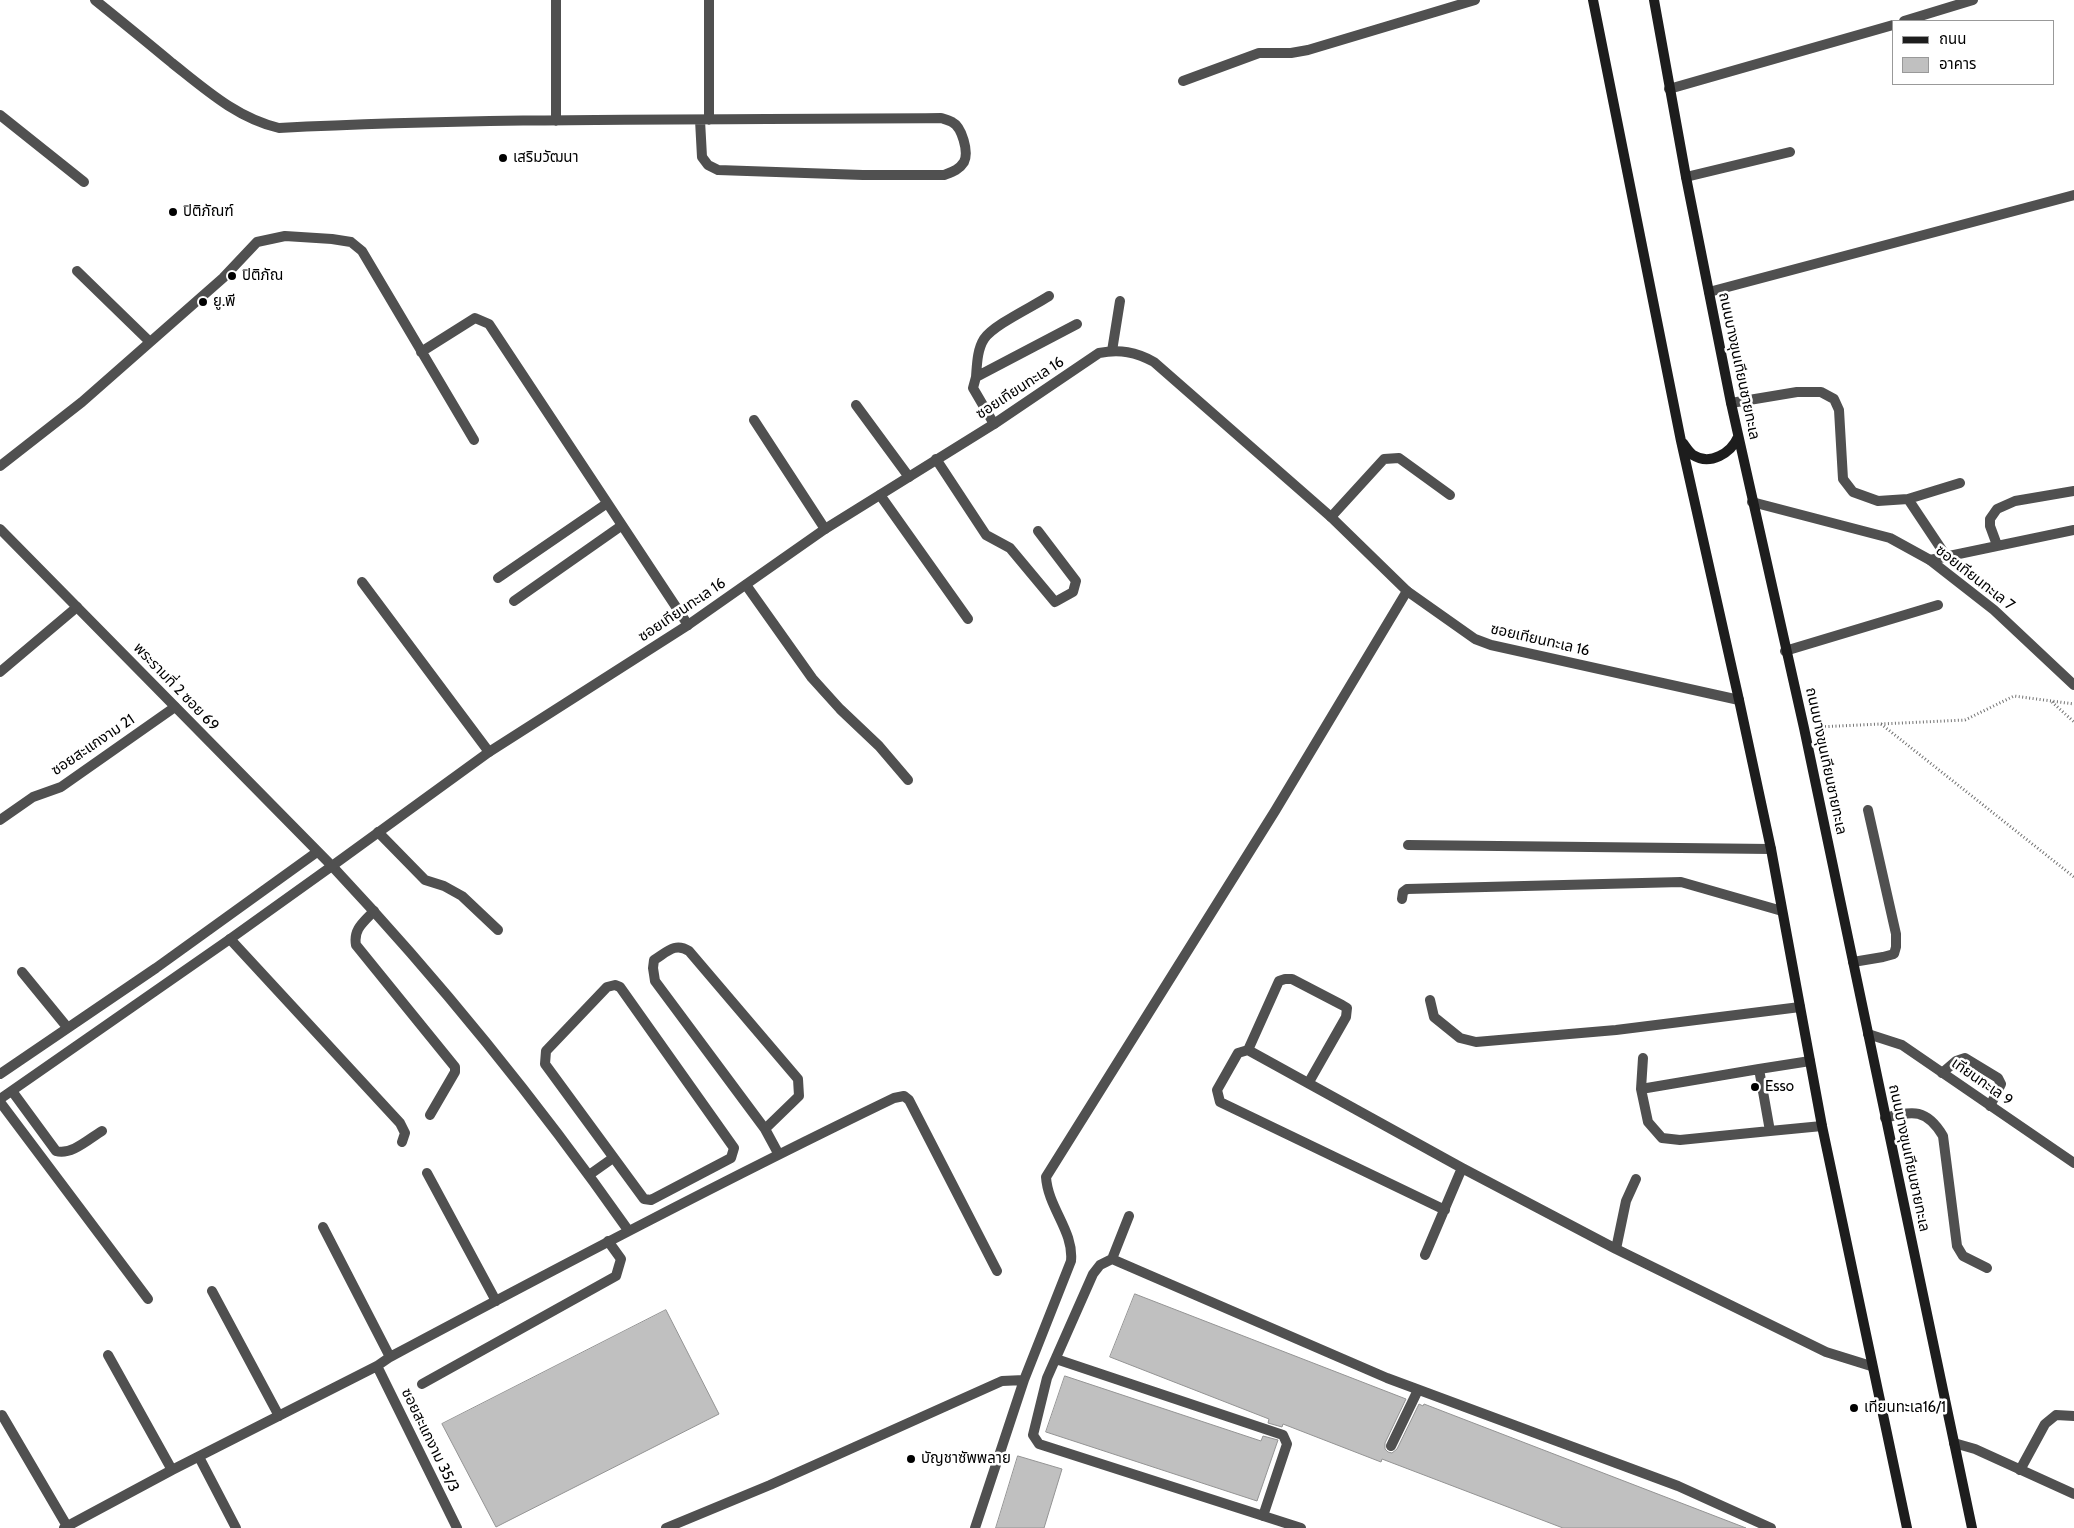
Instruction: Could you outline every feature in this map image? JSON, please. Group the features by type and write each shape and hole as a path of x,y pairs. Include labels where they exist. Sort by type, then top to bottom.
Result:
{"main road":[{"path":"1593,0 1681,441 1740,700 1771,849 1822,1126 1871,1366 1907,1528"},
{"name":"ถนนบางขุนเทียนชายทะเล","path":"1654,0 1669,89 1738,437 1804,728 1972,1528"},
{"path":"1681,441 1692,454 1702,459 1711,459 1722,456 1735,445 1738,437"}],"street":[{"path":"95,0 218,100 260,124 280,128 416,123 556,121 704,120 941,118 954,122 961,132 965,148 965,160 957,170 944,174 863,175 718,170 708,165 702,157 704,120 709,0"},
{"path":"556,0 556,121"},
{"path":"1183,82 1259,53 1291,53 1308,50 1475,0"},
{"path":"1907,20 1973,0"},
{"path":"1669,89 1892,24"},
{"path":"0,115 84,182"},
{"path":"1686,177 1790,152"},
{"path":"1709,292 2074,195"},
{"path":"0,466 82,402 223,278 257,242 285,236 351,242 362,252 474,440"},
{"path":"77,271 150,342"},
{"path":"994,424 973,388 979,350 984,338 995,329 1050,296"},
{"path":"1112,351 1120,301"},
{"path":"421,352 475,318 489,324 606,504 688,625"},
{"path":"976,377 1077,324"},
{"name":"ซอยเทียนทะเล 16","path":"0,1100 230,939 489,752 688,625 825,529 994,424 1099,353 1128,351 1142,355 1154,362 1332,518 1407,590 1475,639 1491,645 1740,700"},
{"path":"1731,403 1797,392 1821,392 1834,399 1839,410 1843,479 1853,492 1878,501 1908,499 1960,483"},
{"path":"856,405 909,477"},
{"path":"754,420 825,529"},
{"path":"1332,518 1384,459 1391,457 1399,458 1450,495"},
{"path":"936,459 986,535 1010,548 1055,602 1072,592 1076,581 1038,531"},
{"path":"1997,545 1990,526 1990,519 1997,509 2015,501 2074,491"},
{"path":"880,495 968,619"},
{"path":"1908,499 1946,556"},
{"name":"ซอยเทียนทะเล 7","path":"1752,502 1890,538 1930,560 1994,610 2074,685"},
{"path":"498,578 606,504"},
{"path":"514,601 621,526"},
{"name":"พระรามที่ 2 ซอย 69","path":"0,529 374,911 490,1047 589,1175 628,1230"},
{"path":"1930,560 2074,530"},
{"path":"362,582 489,752"},
{"path":"746,585 812,678 840,709 879,746 908,780"},
{"path":"975,1528 1024,1380 1071,1262 1072,1249 1049,1194 1046,1177 1275,811 1407,590"},
{"path":"1786,651 1938,605"},
{"path":"0,672 77,607"},
{"name":"ซอยสะแกงาม 21","path":"0,820 33,797 61,787 175,707"},
{"path":"1853,962 1883,958 1894,954 1896,947 1896,934 1868,810"},
{"path":"378,832 425,880 444,886 462,896 498,930"},
{"path":"1408,845 1771,849"},
{"path":"0,1074 156,968 317,852"},
{"path":"1402,899 1403,892 1407,889 1681,882 1782,910"},
{"path":"374,911 356,930 354,937 356,945 455,1066 455,1072 430,1115"},
{"path":"230,939 400,1122 405,1133 402,1142"},
{"path":"765,1129 798,1096 798,1080 690,951 676,946 654,960 652,968 655,981 765,1129 778,1153"},
{"path":"22,972 68,1027"},
{"path":"1248,1050 1280,981 1285,978 1292,979 1348,1008 1346,1017 1309,1082"},
{"path":"615,985 620,987 731,1143 734,1153 731,1158 648,1200 644,1199 613,1158 545,1064 545,1058 546,1051 603,991 607,987 615,985"},
{"path":"1430,1000 1434,1017 1460,1038 1476,1042 1616,1030 1800,1007"},
{"name":"เทียนทะเล 9","path":"1868,1034 1902,1045 2074,1163"},
{"path":"1445,1210 1220,1102 1217,1090 1238,1053 1248,1050 1462,1168 1616,1249 1826,1352 1871,1366"},
{"path":"1642,1058 1641,1089 1648,1122 1662,1138 1680,1140 1822,1126"},
{"path":"1942,1073 1956,1061 1965,1058 1998,1078 2001,1084 1990,1106"},
{"path":"1641,1089 1810,1061"},
{"path":"1760,1069 1770,1131"},
{"path":"12,1091 56,1151 68,1151 102,1131"},
{"path":"2,1415 66,1527 172,1470 377,1366 390,1357 628,1230 778,1153 894,1098 904,1096 909,1100 997,1271"},
{"path":"0,1100 148,1298"},
{"path":"1885,1118 1905,1112 1921,1114 1936,1125 1943,1136 1957,1246 1963,1256 1987,1268"},
{"path":"589,1175 613,1158"},
{"path":"1425,1255 1462,1168"},
{"path":"427,1173 496,1301"},
{"path":"1616,1249 1626,1201 1636,1179"},
{"path":"1130,1216 1112,1259 1100,1265 1093,1274 1047,1378 1034,1435 1039,1444 1301,1528"},
{"path":"323,1228 390,1357"},
{"path":"422,1384 616,1276 621,1259 608,1241"},
{"path":"1112,1259 1387,1378 1678,1486 1771,1528"},
{"path":"212,1291 279,1416"},
{"path":"108,1355 172,1470"},
{"path":"1056,1359 1283,1435 1287,1444 1263,1516"},
{"name":"ซอยสะแกงาม 35/3","path":"377,1366 457,1528"},
{"path":"666,1528 770,1485 1002,1381 1024,1380"},
{"path":"1390,1446 1418,1390"},
{"path":"2020,1470 2045,1424 2056,1415 2074,1416"},
{"path":"1954,1443 1975,1449 2074,1494"},
{"path":"199,1457 236,1528"}],"path":[{"path":"1804,728 1965,720 2014,696 2074,704"},
{"path":"2051,701 2074,722"},
{"path":"1881,724 2074,877"}],"building":[{"path":"1135,1294 1406,1399 1385,1443 1385,1449 1388,1452 1392,1453 1397,1449 1419,1404 1423,1406 1424,1404 1746,1528 1563,1528 1382,1459 1381,1462 1283,1424 1282,1427 1268,1423 1269,1419 1110,1357"},
{"path":"666,1310 719,1414 496,1527 442,1424"},
{"path":"1065,1376 1261,1441 1263,1436 1278,1440 1257,1501 1046,1432"},
{"path":"1018,1456 1062,1469 1044,1528 996,1528"}],"place":[{"name":"เสริมวัฒนา","path":"503,158"},
{"name":"ปิติภัณฑ์","path":"173,212"},
{"name":"ปิติภัณ","path":"232,276"},
{"name":"ยู.พี","path":"203,302"},
{"name":"Esso","path":"1755,1087"},
{"name":"เทียนทะเล16/1","path":"1854,1408"},
{"name":"บัญชาซัพพลาย","path":"911,1459"}]}
